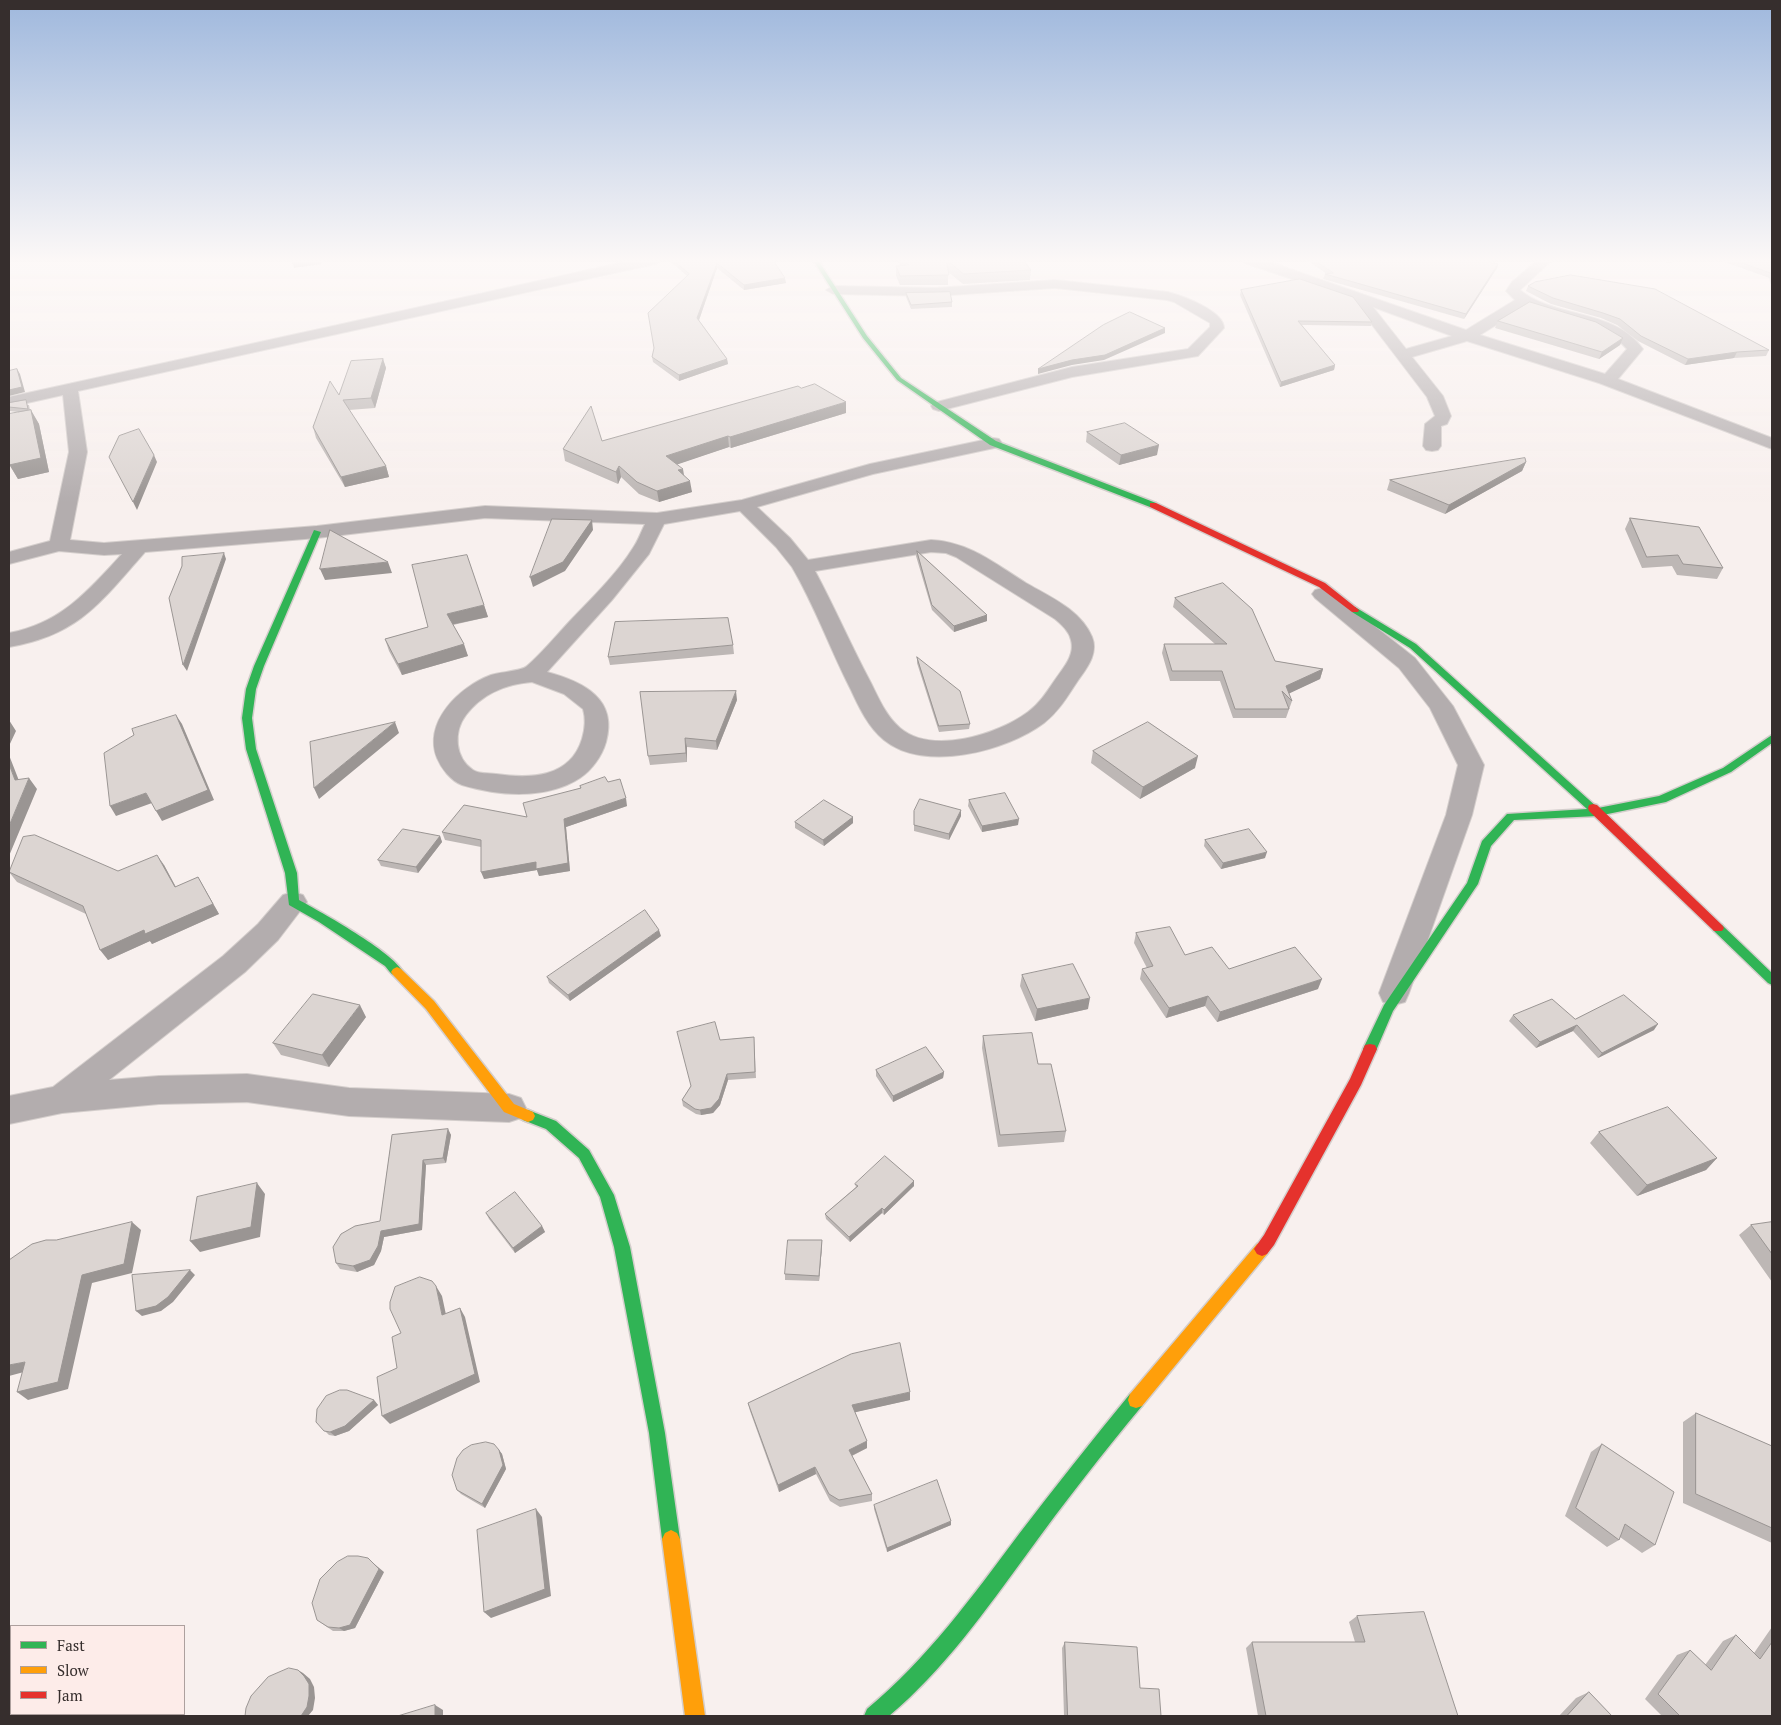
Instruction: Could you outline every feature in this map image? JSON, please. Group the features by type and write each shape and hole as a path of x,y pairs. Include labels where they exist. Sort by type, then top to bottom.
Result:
{"street":[{"path":"9,402 279,340"},
{"path":"869,340 899,379 993,443 1145,501 1302,575 1322,585 1356,611 1413,646 1598,812 1772,980"},
{"path":"939,406 1072,372 1193,353 1205,340"},
{"path":"1394,340 1435,396 1442,410 1443,416 1441,420 1433,424 1432,446"},
{"path":"1405,354 1452,340"},
{"path":"1482,340 1608,381 1772,444"},
{"path":"1608,381 1635,350 1628,340"},
{"path":"59,545 78,452 70,388"},
{"path":"9,558 59,545 104,549 317,532 485,512 657,520 744,504 870,469 993,443"},
{"path":"744,504 782,543 802,567 846,658 880,722 896,737 911,746 934,749 968,745 1004,736 1026,724 1049,706 1082,659 1083,643 1076,626 1063,614 963,553 949,547 931,546 905,549 802,567"},
{"path":"532,675 552,679 576,690 593,706 598,724 595,742 588,758 574,770 555,780 534,786 511,786 465,777 453,763 446,747 446,725 456,709 496,681 532,675 605,596 642,550 657,520"},
{"path":"62,1099 234,964 268,932 293,902 291,873 251,749 247,718 251,688 259,666 317,532"},
{"path":"9,640 46,631 66,621 84,607 140,545"},
{"path":"874,1716 897,1698 971,1614 1087,1458 1269,1240 1356,1081 1388,1009 1436,873 1459,815 1471,766 1442,706 1407,663 1330,601 1302,575"},
{"path":"1388,1009 1472,884 1486,844 1512,817 1598,812 1662,799 1727,770 1772,738"},
{"path":"293,902 323,919 389,964 430,1004 509,1108"},
{"path":"9,1110 62,1099 159,1090 247,1088 349,1102 509,1108 551,1125 584,1154 607,1195 622,1248 657,1433 694,1716"}],"building":[{"path":"653,340 713,340 727,359 679,375 652,357 654,348"},
{"path":"1080,340 1137,340 1105,355 1072,360 1038,369"},
{"path":"1263,340 1314,340 1335,365 1281,382"},
{"path":"1563,340 1619,340 1602,352"},
{"path":"1650,340 1751,340 1769,350 1737,352 1688,359"},
{"path":"383,359 371,398 343,400 386,466 341,477 313,427 330,381 339,395 351,361"},
{"path":"17,369 22,387 9,390 9,371"},
{"path":"815,384 846,402 666,456 683,469 678,470 690,481 657,491 637,482 619,466 616,472 563,449 591,406 602,441 798,386 801,388"},
{"path":"26,400 28,409 9,407 9,403"},
{"path":"31,410 41,458 9,465 9,414"},
{"path":"1125,423 1159,445 1121,455 1087,432"},
{"path":"139,429 154,455 133,502 109,457 119,436"},
{"path":"1525,458 1526,462 1449,505 1390,480"},
{"path":"1630,518 1699,527 1723,568 1683,564 1678,555 1647,557"},
{"path":"552,519 592,520 563,562 530,577"},
{"path":"330,530 388,562 320,569"},
{"path":"917,551 987,615 954,626 932,605"},
{"path":"224,553 183,665 169,598 182,566 182,557"},
{"path":"467,555 484,605 447,614 464,644 398,664 385,639 428,627 412,565"},
{"path":"1223,583 1252,609 1275,661 1323,669 1286,686 1292,701 1282,691 1289,709 1235,709 1222,671 1172,671 1164,644 1227,644 1175,598"},
{"path":"728,618 733,645 608,657 615,622"},
{"path":"917,657 960,691 970,724 939,726"},
{"path":"736,691 716,741 685,738 686,753 648,756 640,692"},
{"path":"176,715 208,790 156,811 146,793 110,806 104,753 134,735 132,729"},
{"path":"395,722 314,788 310,742"},
{"path":"1148,722 1198,756 1143,787 1093,751"},
{"path":"9,764 15,780 29,778 9,826"},
{"path":"605,777 608,782 620,779 626,798 564,819 568,863 536,869 536,862 481,872 481,840 442,832 464,805 527,817 523,803 581,788 580,786"},
{"path":"1005,793 1019,819 982,826 969,800"},
{"path":"920,799 961,810 949,834 914,825 914,811"},
{"path":"824,800 853,817 823,840 795,822"},
{"path":"403,829 440,836 416,867 378,860"},
{"path":"1249,829 1267,852 1223,863 1205,840"},
{"path":"35,835 118,871 157,855 175,887 198,877 213,904 145,934 144,930 100,950 83,906 9,872 23,837"},
{"path":"645,910 659,930 568,995 547,977"},
{"path":"1170,927 1185,955 1212,947 1229,969 1295,947 1322,979 1220,1012 1208,996 1169,1008 1142,969 1153,966 1136,933"},
{"path":"1073,964 1090,998 1037,1009 1022,975"},
{"path":"313,994 360,1005 322,1055 273,1043"},
{"path":"1624,995 1658,1024 1602,1053 1577,1025 1540,1042 1513,1015 1552,999 1575,1019"},
{"path":"715,1022 720,1040 754,1037 755,1072 727,1074 719,1099 711,1108 695,1109 682,1100 691,1086 677,1032"},
{"path":"1032,1033 1038,1064 1051,1064 1066,1131 1000,1135 983,1036"},
{"path":"926,1047 944,1072 893,1096 876,1070"},
{"path":"1668,1107 1717,1158 1647,1185 1599,1132"},
{"path":"448,1129 443,1158 423,1160 419,1224 381,1231 378,1246 370,1260 353,1266 336,1263 333,1247 341,1234 355,1226 380,1221 392,1135"},
{"path":"885,1156 914,1181 884,1210 882,1208 849,1237 825,1214 858,1186 855,1184"},
{"path":"257,1183 251,1227 190,1241 197,1197"},
{"path":"515,1192 542,1226 513,1248 486,1213"},
{"path":"132,1222 124,1264 82,1275 58,1382 17,1392 25,1362 9,1365 9,1260 32,1244"},
{"path":"1772,1222 1772,1254 1751,1225"},
{"path":"788,1240 822,1240 819,1276 785,1274"},
{"path":"190,1270 168,1297 156,1306 136,1311 132,1275"},
{"path":"420,1277 432,1281 436,1286 442,1315 460,1308 475,1374 382,1416 377,1377 397,1368 392,1337 401,1333 390,1309 390,1302 395,1287"},
{"path":"900,1343 910,1392 852,1405 867,1441 849,1450 872,1494 839,1500 829,1494 815,1467 778,1485 748,1403 851,1354"},
{"path":"340,1390 347,1390 374,1400 345,1426 330,1432 324,1431 316,1422 317,1409 326,1396"},
{"path":"1696,1413 1772,1446 1772,1528 1696,1494"},
{"path":"486,1442 494,1444 499,1450 503,1465 482,1504 457,1490 452,1475 457,1458 463,1450 471,1445"},
{"path":"1602,1444 1674,1492 1655,1545 1625,1524 1619,1540 1576,1508"},
{"path":"937,1480 951,1521 887,1548 874,1505"},
{"path":"536,1509 545,1589 484,1612 477,1530"},
{"path":"348,1556 368,1558 379,1569 350,1625 339,1628 328,1627 317,1620 312,1603 320,1579 337,1562"},
{"path":"1424,1612 1458,1716 1266,1716 1252,1642 1365,1642 1357,1616"},
{"path":"1736,1635 1760,1659 1772,1642 1772,1716 1680,1716 1658,1694 1690,1650 1711,1670"},
{"path":"1065,1642 1137,1647 1140,1688 1159,1689 1161,1716 1068,1716"},
{"path":"289,1668 298,1670 309,1684 307,1707 301,1716 245,1716 251,1696 268,1677"},
{"path":"1589,1692 1612,1716 1567,1716"},
{"path":"435,1705 435,1716 398,1716"}],"traffic: fast":[{"path":"868,340 899,379 993,443 1153,505"},
{"path":"317,532 259,666 251,689 247,718 251,749 291,873 293,902 323,919 389,963 397,972"},
{"path":"1355,610 1413,646 1593,808"},
{"path":"1370,1049 1388,1009 1472,884 1486,844 1511,817 1598,812 1662,799 1727,770 1772,738"},
{"path":"1718,928 1772,980"},
{"path":"528,1116 551,1125 584,1154 607,1195 622,1247 657,1433 671,1539"},
{"path":"874,1716 894,1700 948,1642 1136,1400"}],"traffic: slow":[{"path":"397,972 430,1005 509,1108 528,1116"},
{"path":"1136,1400 1262,1249"},
{"path":"671,1539 695,1716"}],"traffic: jam":[{"path":"1153,505 1322,585 1355,610"},
{"path":"1593,808 1718,928"},
{"path":"1262,1249 1269,1240 1356,1081 1370,1049"}]}
